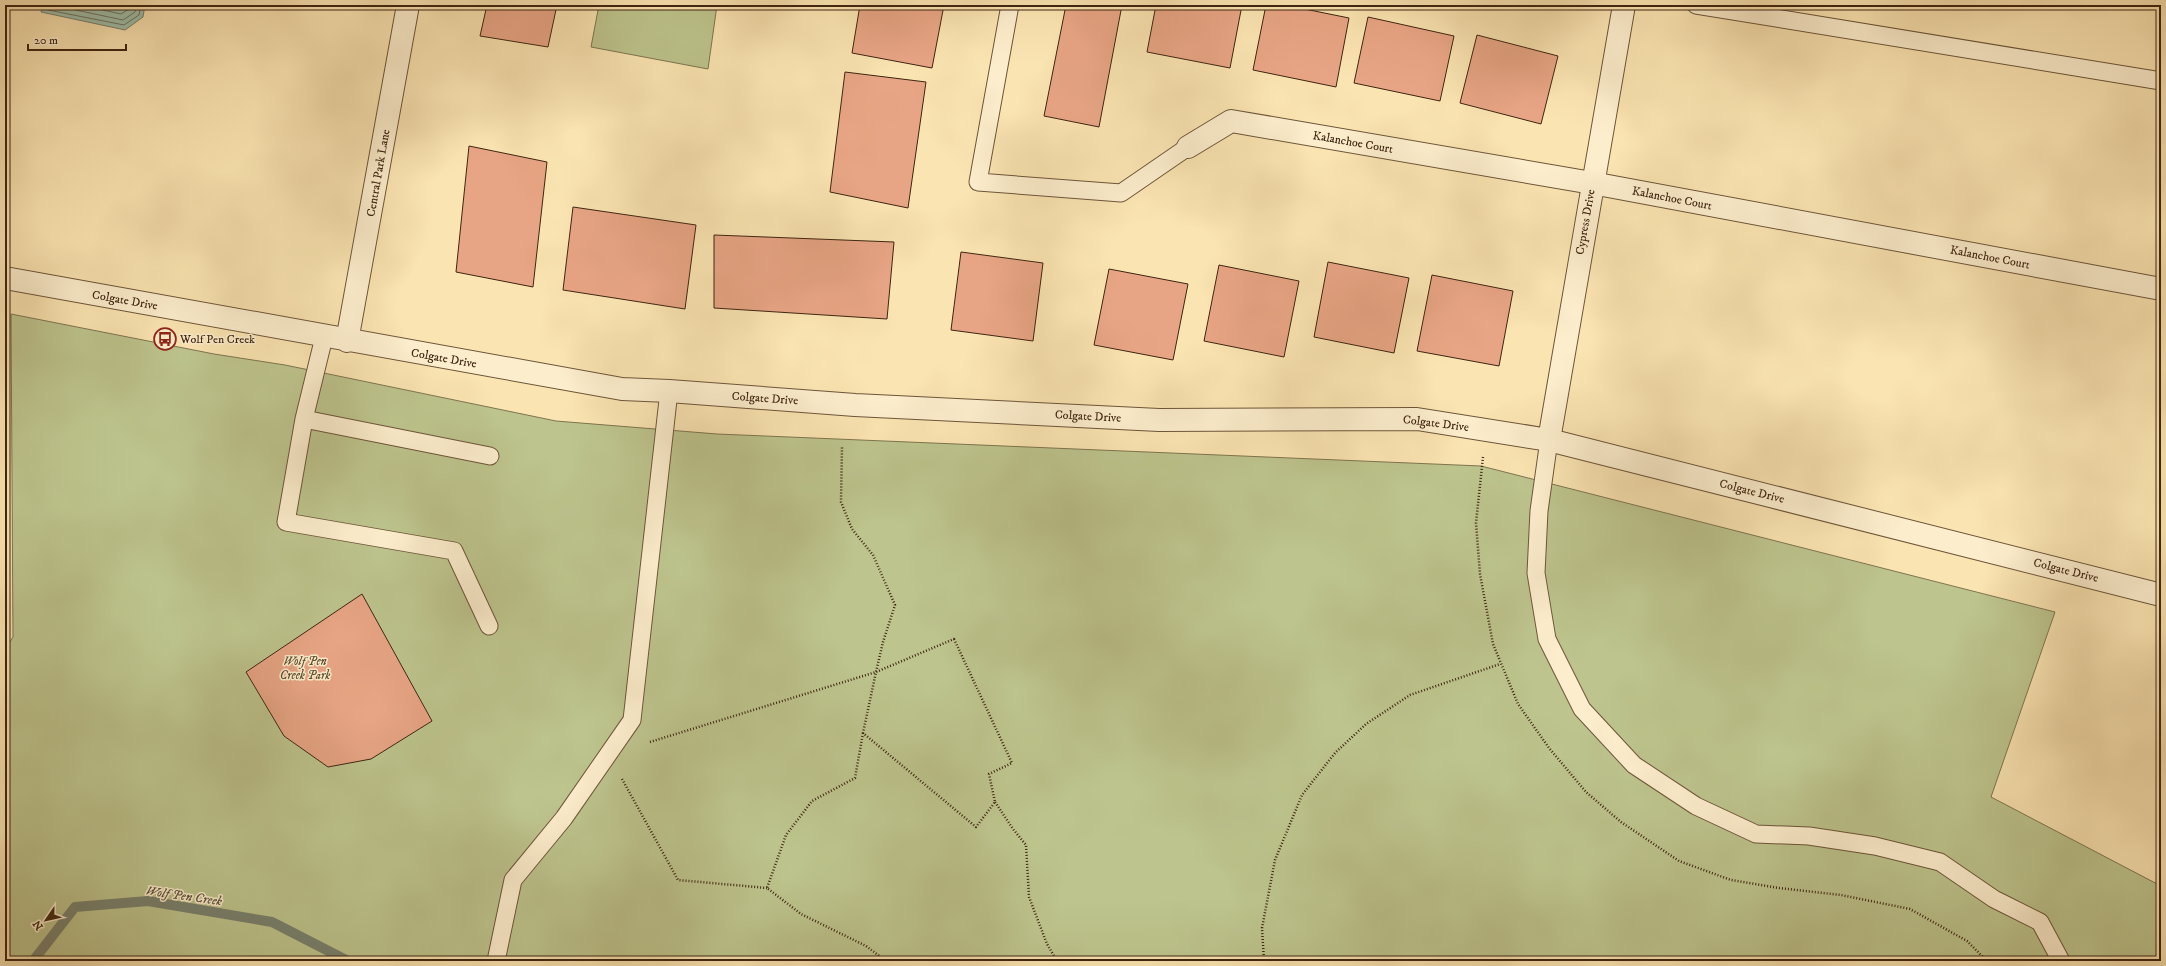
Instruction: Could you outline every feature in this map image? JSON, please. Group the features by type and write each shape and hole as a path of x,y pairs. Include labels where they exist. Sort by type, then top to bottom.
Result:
{"street":[{"name":"Central Park Lane","path":"347,341 408,5"},
{"name":"Cypress Drive","path":"1549,440 1620,6"},
{"name":"Kalanchoe Court","path":"1188,146 1230,121 1592,183 2161,289"},
{"name":"Colgate Drive","path":"5,278 324,337 622,389 669,391 855,405 1158,420 1417,419 1549,440 2161,595"}],"lane":[{"path":"1010,5 978,182 1121,193 1188,146"},
{"path":"1696,5 2161,80"},
{"path":"324,337 304,420 286,522 454,551 489,626"},
{"path":"496,961 513,880 564,818 632,720 669,391"},
{"path":"304,420 490,456"},
{"path":"1549,440 1539,511 1536,573 1547,639 1582,709 1634,765 1696,806 1756,834 1809,836 1875,846 1940,862 1994,899 2040,922 2061,961"}],"path":[{"path":"767,888 786,835 812,801 855,778 876,672 883,642 895,605 873,555 852,529 841,502 842,446"},
{"path":"886,961 866,946 801,914 767,888 678,880 609,754 876,672 954,639 1012,763 989,774 995,802 1026,845 1029,897 1047,944 1057,961"},
{"path":"1264,961 1262,928 1275,860 1302,795 1335,753 1366,724 1410,696 1500,664"},
{"path":"863,733 976,827 995,802"}],"green space":[{"path":"599,5 717,5 708,69 591,47"},
{"name":"Wolf Pen Creek Park","path":"11,314 214,354 285,365 556,421 717,434 1481,466 2055,612 1991,797 2161,886 2161,961 5,961 5,650 13,637"}],"water":[{"path":"43,5 145,5 143,17 125,30 41,12"}],"building":[{"path":"487,5 557,5 548,47 480,36"},
{"path":"860,5 944,5 932,68 852,53"},
{"path":"1066,5 1122,5 1099,127 1044,116"},
{"path":"1156,5 1242,5 1230,68 1147,52"},
{"path":"1266,5 1285,5 1349,18 1336,87 1253,70"},
{"path":"1368,17 1454,36 1440,101 1354,83"},
{"path":"1477,35 1558,56 1541,124 1460,103"},
{"path":"845,72 926,82 908,208 830,192"},
{"path":"469,146 547,162 533,287 456,272"},
{"path":"573,207 696,225 685,309 563,290"},
{"path":"714,235 894,242 887,319 714,308"},
{"path":"961,252 1043,263 1033,341 951,330"},
{"path":"1328,262 1409,278 1394,353 1314,337"},
{"path":"1219,265 1299,281 1284,357 1204,341"},
{"path":"1109,269 1188,284 1173,360 1094,345"},
{"path":"1432,275 1513,291 1499,366 1417,351"},
{"path":"362,594 432,721 371,759 328,767 284,736 246,672"}],"waterway":[{"name":"Wolf Pen Creek","path":"33,961 75,907 148,901 272,922 348,961"}],"place":[{"name":"Wolf Pen Creek","path":"165,339"}]}
